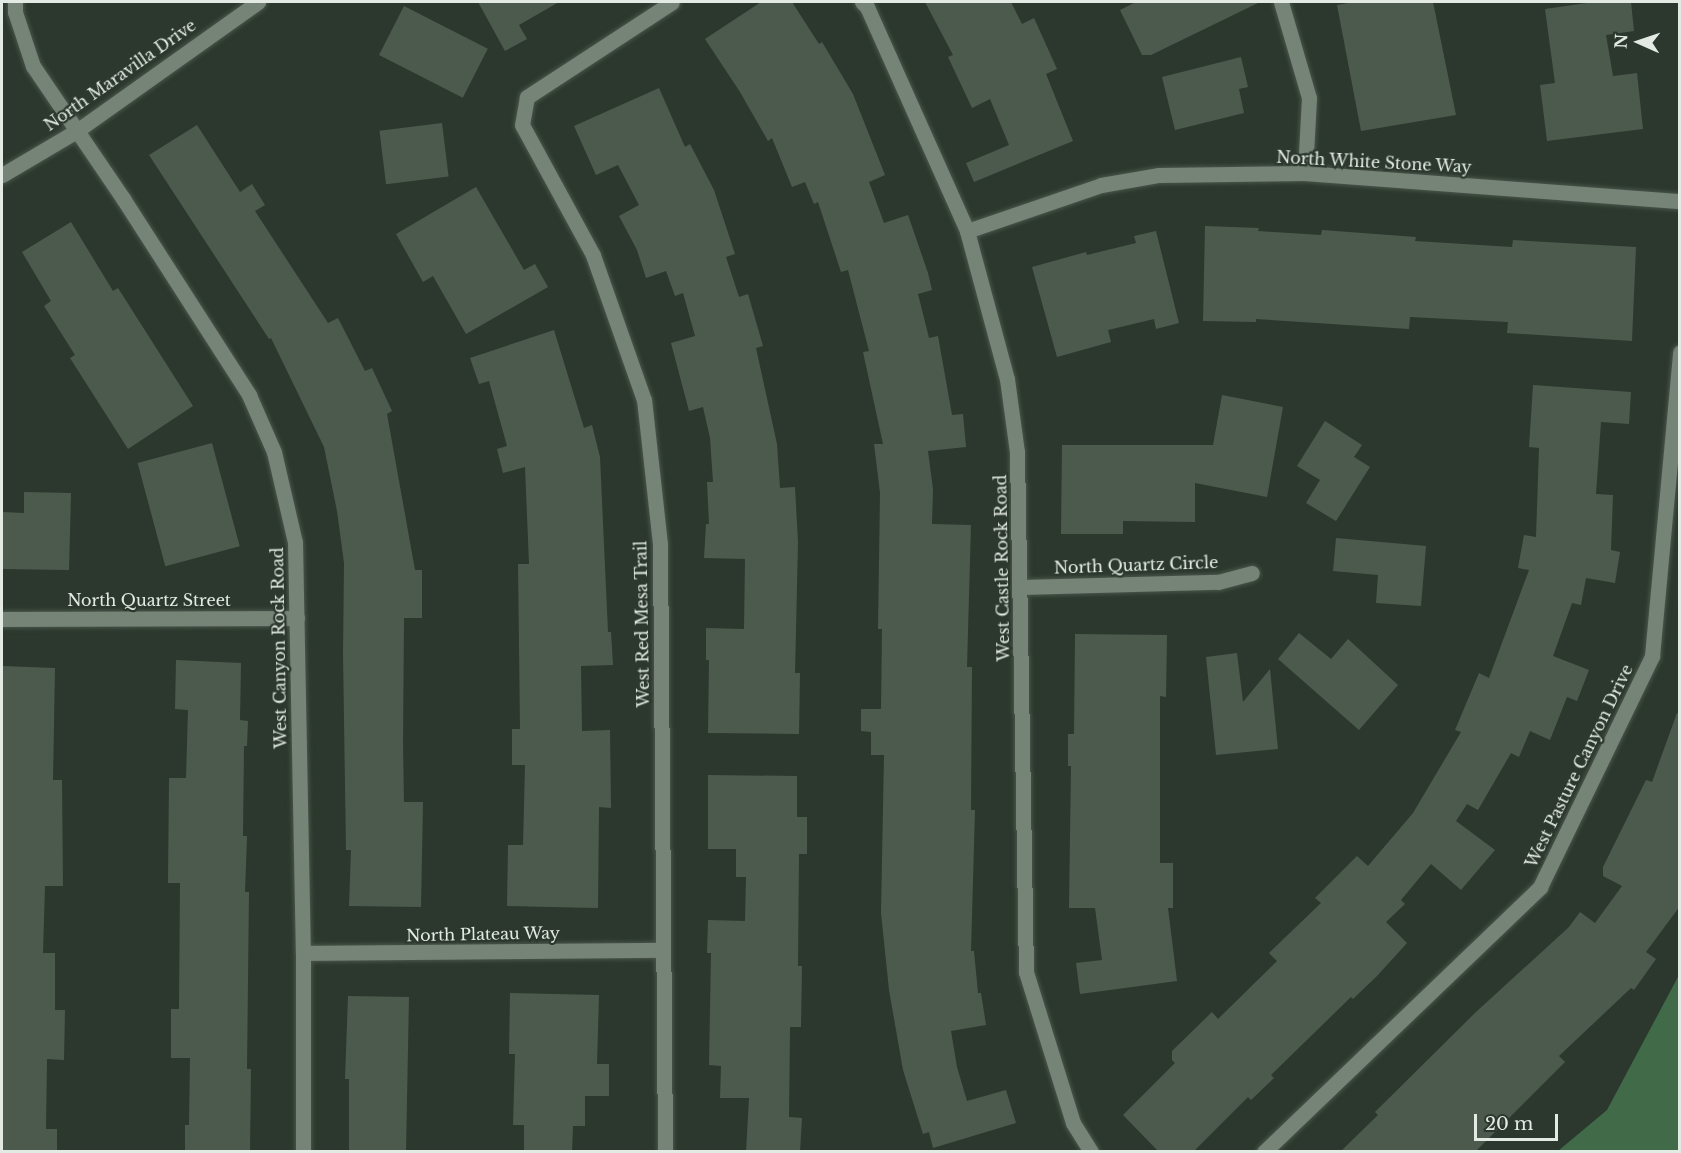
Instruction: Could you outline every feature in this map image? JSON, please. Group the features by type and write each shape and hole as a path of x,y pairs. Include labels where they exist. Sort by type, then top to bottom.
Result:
{"street":[{"name":"West Canyon Rock Road","path":"15,2 15,12 33,66 78,130 249,395 274,452 295,542 303,953 303,1152"},
{"name":"North Maravilla Drive","path":"2,175 78,130 258,2"},
{"name":"West Red Mesa Trail","path":"665,1152 660,544 644,400 593,255 522,125 527,97 672,2"},
{"name":"West Castle Rock Road","path":"862,2 867,7 967,231 1007,379 1017,452 1026,972 1073,1123 1091,1152"},
{"path":"1281,2 1310,98 1305,173"},
{"name":"North White Stone Way","path":"967,231 1101,185 1159,176 1305,173 1680,201"},
{"name":"West Pasture Canyon Drive","path":"1264,1152 1540,887 1652,656 1680,352"},
{"name":"North Quartz Circle","path":"1021,587 1218,582 1252,573"},
{"name":"North Quartz Street","path":"2,619 297,618"},
{"name":"North Plateau Way","path":"303,953 663,950"}],"green space":[{"path":"1679,975 1679,1151 1558,1151 1607,1110"}],"building":[{"path":"478,2 559,2 519,25 527,39 505,51"},
{"path":"761,2 792,2 819,44 822,42 853,94 885,175 869,182 884,223 908,215 932,290 918,294 929,338 938,336 952,415 963,414 966,447 928,451 933,489 932,524 971,525 967,667 972,667 971,810 975,810 971,951 974,951 978,993 981,993 986,1025 951,1031 957,1067 967,1101 1006,1090 1016,1123 933,1148 929,1132 923,1134 903,1070 889,990 881,913 884,755 871,755 871,732 861,731 861,709 881,709 882,629 878,629 880,493 874,444 883,444 863,352 869,351 848,270 841,272 818,202 814,204 805,182 792,187 772,138 768,141 740,92 705,39"},
{"path":"925,2 1011,2 1022,24 1034,18 1057,69 1046,74 1073,141 974,182 966,163 1009,145 990,99 972,108 948,57 953,55"},
{"path":"1136,2 1260,2 1151,55 1142,55 1120,10"},
{"path":"1354,2 1433,2 1456,115 1361,131 1337,5"},
{"path":"1594,2 1631,2 1634,31 1606,35 1613,76 1637,73 1643,129 1547,141 1540,85 1555,83 1545,9"},
{"path":"404,6 488,49 463,98 379,55"},
{"path":"1241,57 1248,87 1239,89 1244,113 1175,130 1162,77"},
{"path":"659,88 685,147 690,144 714,190 735,254 726,257 739,297 748,294 763,346 756,348 777,444 780,488 795,487 798,542 795,673 800,673 799,734 708,733 709,660 706,660 706,628 744,629 745,559 704,558 706,524 709,524 707,482 713,482 710,438 703,407 689,411 671,343 695,336 683,293 675,296 666,271 646,278 637,250 619,216 639,205 618,165 596,175 574,126"},
{"path":"442,123 449,177 386,184 379,131"},
{"path":"197,125 240,192 252,184 265,205 255,211 328,323 338,318 365,371 372,368 392,411 387,414 415,570 422,570 422,618 404,618 403,743 404,802 423,802 421,907 349,906 351,850 346,850 344,563 337,511 324,447 271,338 269,339 149,155"},
{"path":"476,187 524,270 535,264 548,287 466,334 433,276 423,282 396,234"},
{"path":"71,222 113,291 118,288 193,406 128,449 70,358 75,355 44,306 51,301 22,252"},
{"path":"1205,226 1259,228 1258,231 1321,235 1322,230 1416,237 1415,241 1512,247 1513,240 1636,247 1632,341 1507,333 1508,322 1410,317 1409,329 1256,319 1256,322 1203,321"},
{"path":"1156,231 1179,323 1156,329 1154,319 1108,330 1111,342 1057,357 1032,267 1086,252 1087,255 1136,243 1134,236"},
{"path":"554,330 584,428 592,425 600,457 608,632 611,632 613,665 581,666 582,731 610,730 611,808 599,807 598,908 507,906 508,845 523,845 525,765 512,765 512,729 520,729 518,564 529,564 525,467 503,473 497,449 507,446 489,381 479,384 470,358"},
{"path":"1533,385 1631,392 1629,424 1601,422 1596,494 1613,495 1611,550 1620,552 1615,583 1586,578 1581,605 1572,603 1553,656 1589,670 1577,701 1567,697 1550,740 1530,731 1519,757 1511,753 1478,810 1467,804 1456,821 1495,850 1461,890 1431,864 1401,900 1405,904 1386,922 1407,943 1377,976 1353,999 1351,997 1271,1075 1274,1078 1251,1100 1248,1097 1193,1152 1159,1152 1123,1115 1175,1063 1172,1060 1172,1051 1212,1012 1218,1019 1277,961 1269,953 1321,903 1315,898 1357,856 1368,866 1413,813 1461,732 1455,730 1479,673 1489,678 1529,570 1518,568 1524,535 1536,537 1539,448 1529,447"},
{"path":"1222,395 1283,407 1267,497 1195,483 1195,522 1123,521 1123,534 1061,534 1062,445 1213,445"},
{"path":"1325,421 1362,445 1354,457 1370,467 1336,521 1306,503 1320,480 1297,466"},
{"path":"212,443 240,546 165,566 138,463"},
{"path":"24,492 71,493 69,570 2,569 2,512 24,513"},
{"path":"1336,538 1426,546 1421,606 1376,603 1378,575 1333,571"},
{"path":"1299,633 1331,659 1348,639 1398,685 1359,730 1278,659"},
{"path":"1075,634 1167,635 1166,697 1160,696 1160,863 1173,863 1173,908 1168,908 1177,981 1080,994 1076,963 1102,960 1095,908 1069,908 1071,766 1068,766 1068,734 1074,734"},
{"path":"1237,653 1243,702 1270,669 1278,749 1216,755 1206,657"},
{"path":"176,660 241,663 240,720 248,721 247,746 244,746 243,836 247,836 245,892 249,892 247,1069 251,1069 250,1150 185,1152 185,1125 189,1125 190,1058 171,1058 171,1009 179,1009 180,883 168,883 169,778 186,778 188,710 175,709"},
{"path":"2,666 55,668 53,780 62,780 63,886 45,886 43,953 55,953 55,1010 65,1010 64,1060 47,1059 46,1129 57,1129 57,1152 2,1152"},
{"path":"1677,713 1680,714 1680,906 1646,952 1656,959 1634,990 1631,988 1559,1056 1565,1062 1476,1151 1340,1152 1378,1115 1375,1112 1476,1012 1569,927 1580,912 1595,923 1622,886 1603,876 1603,867 1646,780 1652,782"},
{"path":"708,775 797,776 797,817 807,817 807,854 799,854 798,966 802,966 801,1027 790,1027 789,1117 802,1118 800,1152 746,1152 749,1098 720,1098 721,1066 709,1065 711,953 707,953 708,920 745,921 746,877 736,877 736,849 708,849"},
{"path":"510,993 599,995 597,1064 609,1064 609,1096 585,1096 585,1126 573,1126 572,1152 524,1152 524,1125 513,1125 515,1054 509,1054"},
{"path":"348,996 409,997 406,1152 349,1152 349,1079 345,1079"}]}
